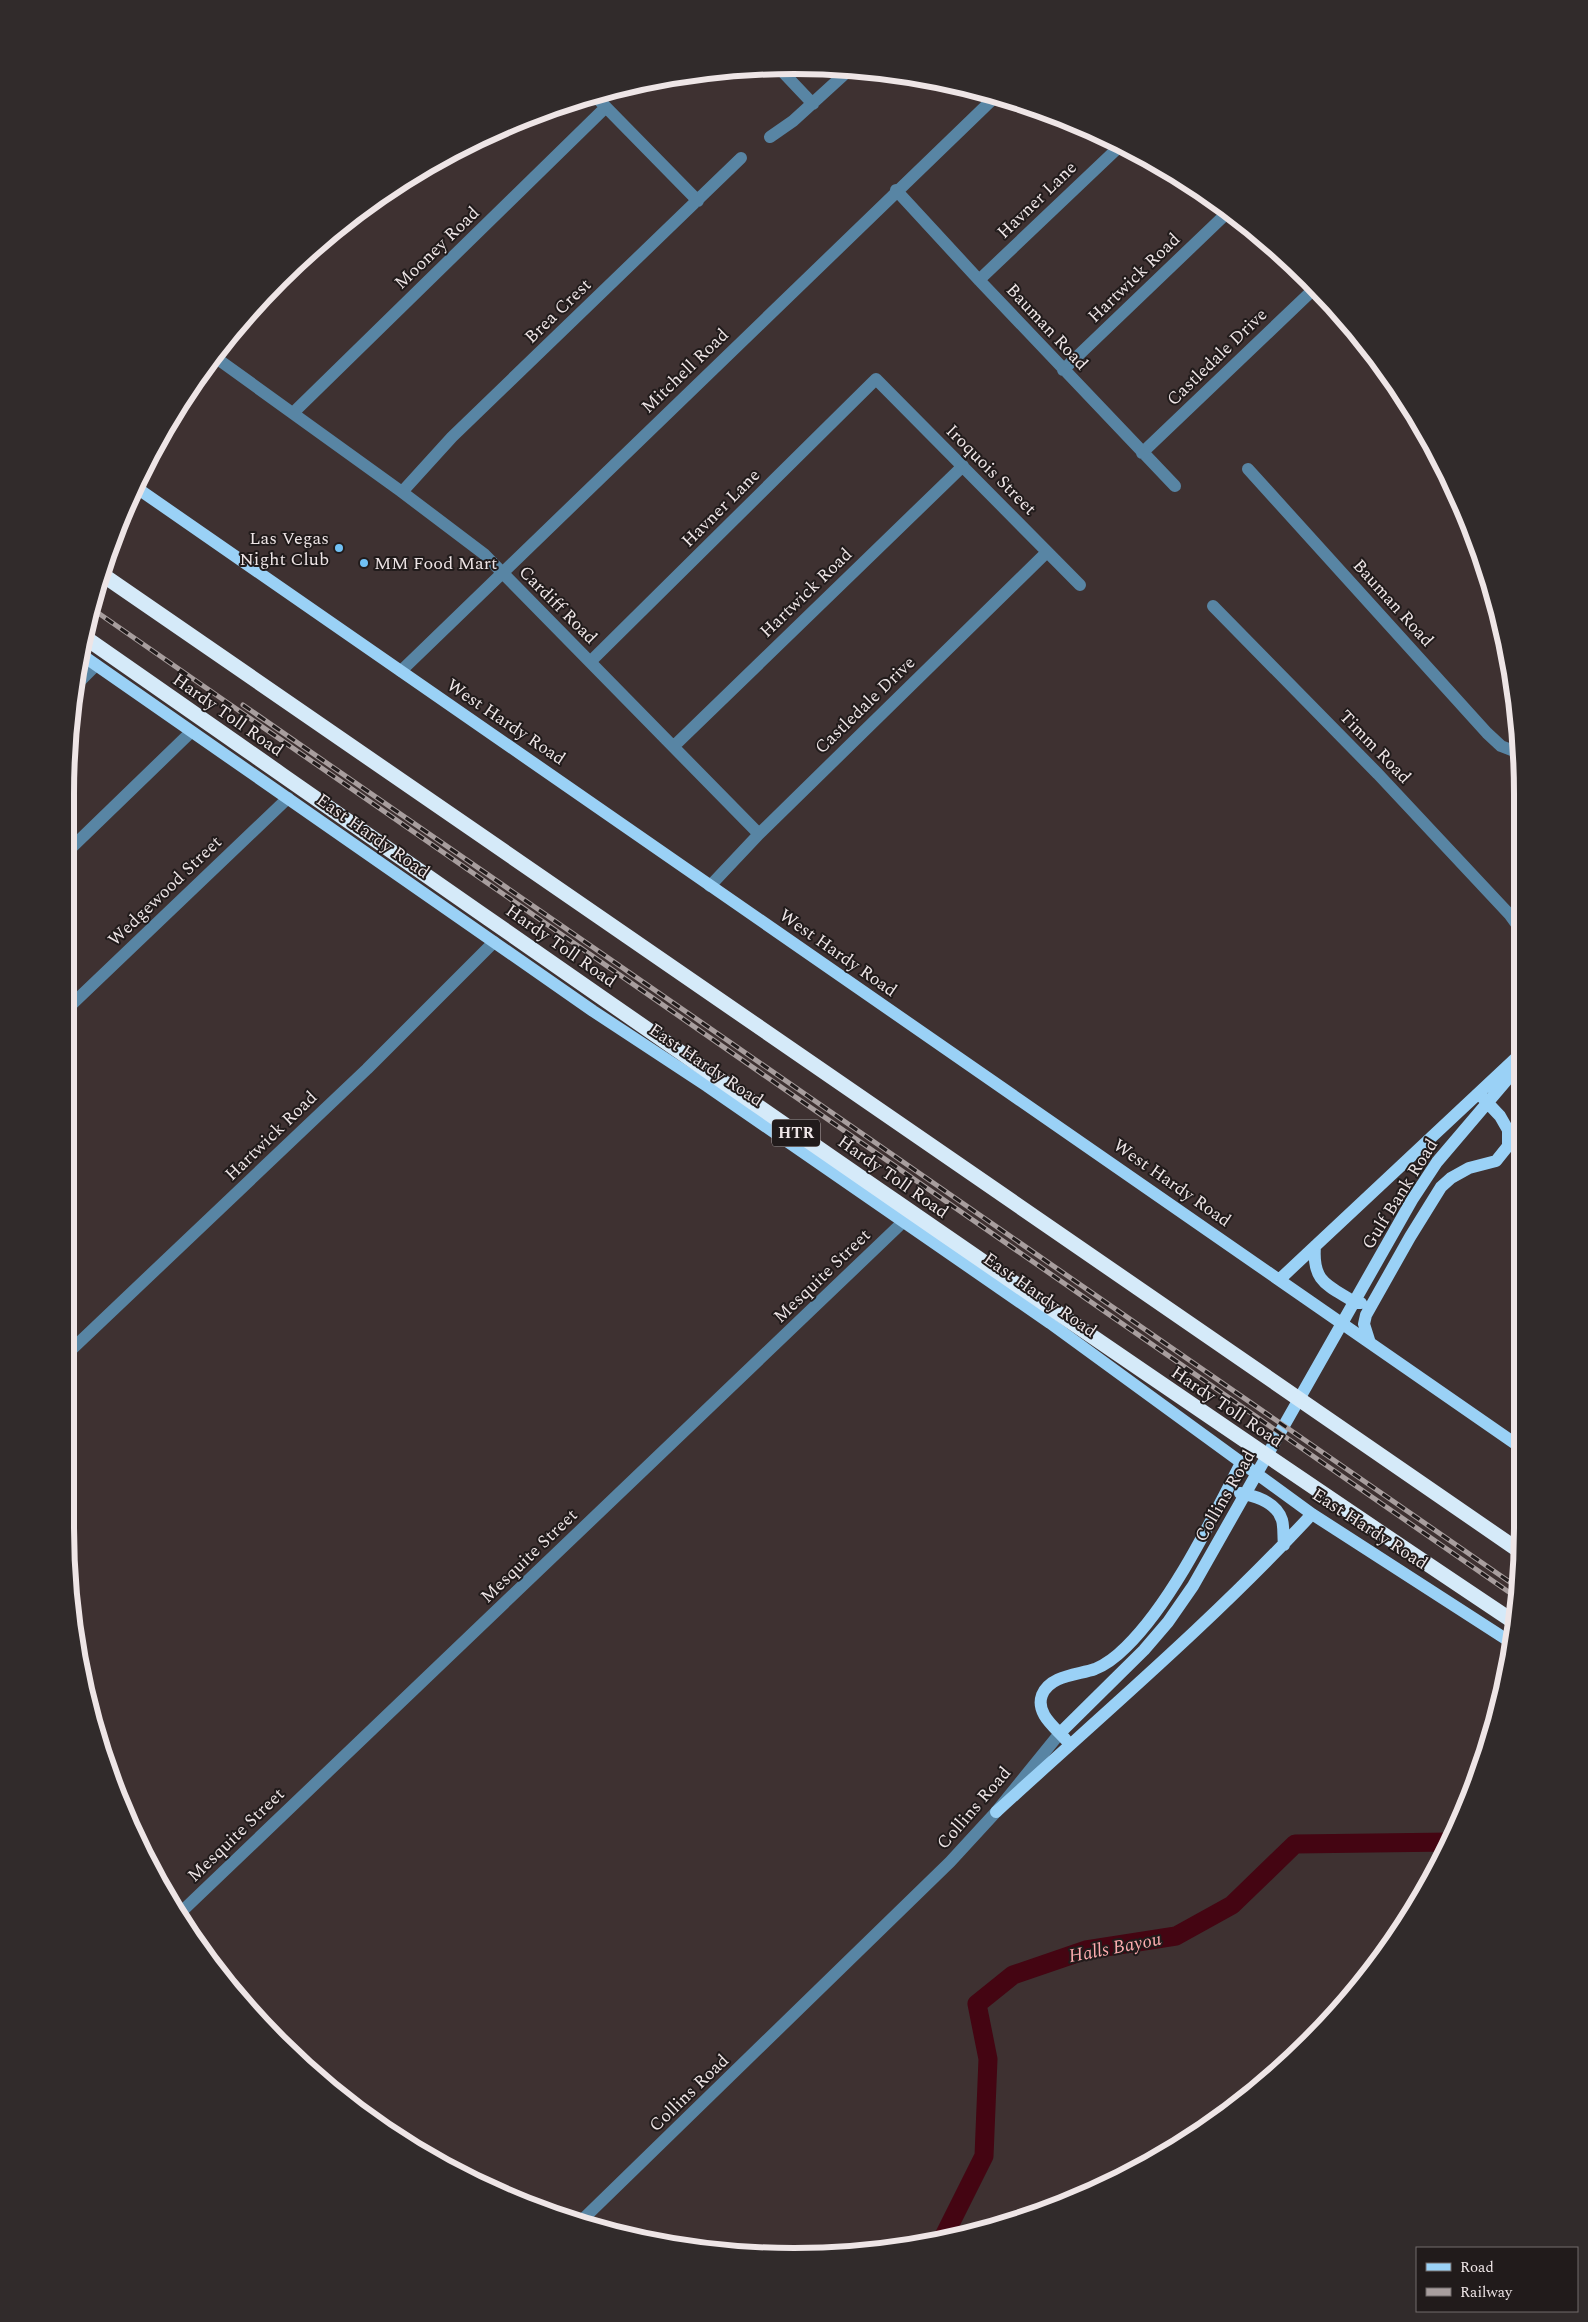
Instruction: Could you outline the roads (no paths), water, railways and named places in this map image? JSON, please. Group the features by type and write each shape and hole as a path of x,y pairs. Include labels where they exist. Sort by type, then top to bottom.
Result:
{"highway":[{"path":"107,578 1514,1547"},
{"name":"Hardy Toll Road","path":"91,641 908,1211 1267,1457 1508,1618"}],"main road":[{"name":"West Hardy Road","path":"141,491 1514,1443"},
{"name":"East Hardy Road","path":"87,659 494,942 904,1221 1050,1323 1312,1514 1505,1639"},
{"path":"1280,1279 1483,1098 1514,1062"},
{"name":"Gulf Bank Road","path":"1324,1357 1437,1162 1483,1098 1514,1069"},
{"path":"1370,1343 1364,1324 1366,1315 1441,1187 1451,1178 1469,1168 1496,1161 1508,1146 1508,1130 1500,1116 1483,1098"},
{"path":"1315,1246 1314,1265 1322,1282 1356,1303 1365,1304 1375,1298"},
{"name":"Collins Road","path":"1060,1734 1144,1650 1168,1622 1218,1544 1324,1357"},
{"path":"1070,1744 1046,1719 1041,1708 1042,1695 1052,1684 1076,1672 1095,1669 1124,1648 1141,1630 1166,1596 1242,1464"},
{"path":"1219,1505 1236,1493 1253,1495 1274,1507 1282,1520 1284,1544"},
{"path":"996,1812 1284,1544 1312,1514"}],"street":[{"path":"786,74 813,104"},
{"path":"770,137 813,104 843,75"},
{"path":"600,101 698,201"},
{"name":"Mitchell Road","path":"402,671 896,190 991,101"},
{"name":"Mooney Road","path":"293,413 606,107"},
{"name":"Havner Lane","path":"979,280 1116,150"},
{"name":"Brea Crest","path":"402,492 452,437 741,158"},
{"name":"Bauman Road","path":"896,190 1063,370 1175,486"},
{"name":"Hartwick Road","path":"1063,370 1223,217"},
{"name":"Castledale Drive","path":"1142,453 1310,292"},
{"name":"Cardiff Road","path":"219,361 402,492 484,554 759,834"},
{"name":"Havner Lane","path":"590,662 876,379"},
{"name":"Iroquois Street","path":"876,379 1080,585"},
{"name":"Hartwick Road","path":"674,746 963,466"},
{"name":"Bauman Road","path":"1248,469 1488,733 1501,746 1513,751"},
{"name":"Castledale Drive","path":"710,886 759,834 1047,552"},
{"name":"Timm Road","path":"1212,606 1378,774 1514,920"},
{"path":"84,676 96,665"},
{"path":"74,846 191,732"},
{"name":"Wedgewood Street","path":"74,1003 288,798"},
{"name":"Timm Road","path":"1510,915 1514,917"},
{"name":"Hartwick Road","path":"74,1347 367,1069 494,942"},
{"name":"Mesquite Street","path":"184,1910 904,1221"},
{"name":"Collins Road","path":"585,2217 867,1945 950,1862 996,1812 1060,1734"}],"waterway":[{"name":"Halls Bayou","path":"946,2232 984,2156 988,2059 977,2004 1013,1975 1086,1950 1176,1936 1232,1905 1295,1844 1442,1842"}],"railway":[{"path":"97,612 1511,1594"},
{"path":"243,705 1512,1584"}],"place":[{"name":"Las Vegas Night Club","path":"339,548"},
{"name":"MM Food Mart","path":"364,563"}]}
